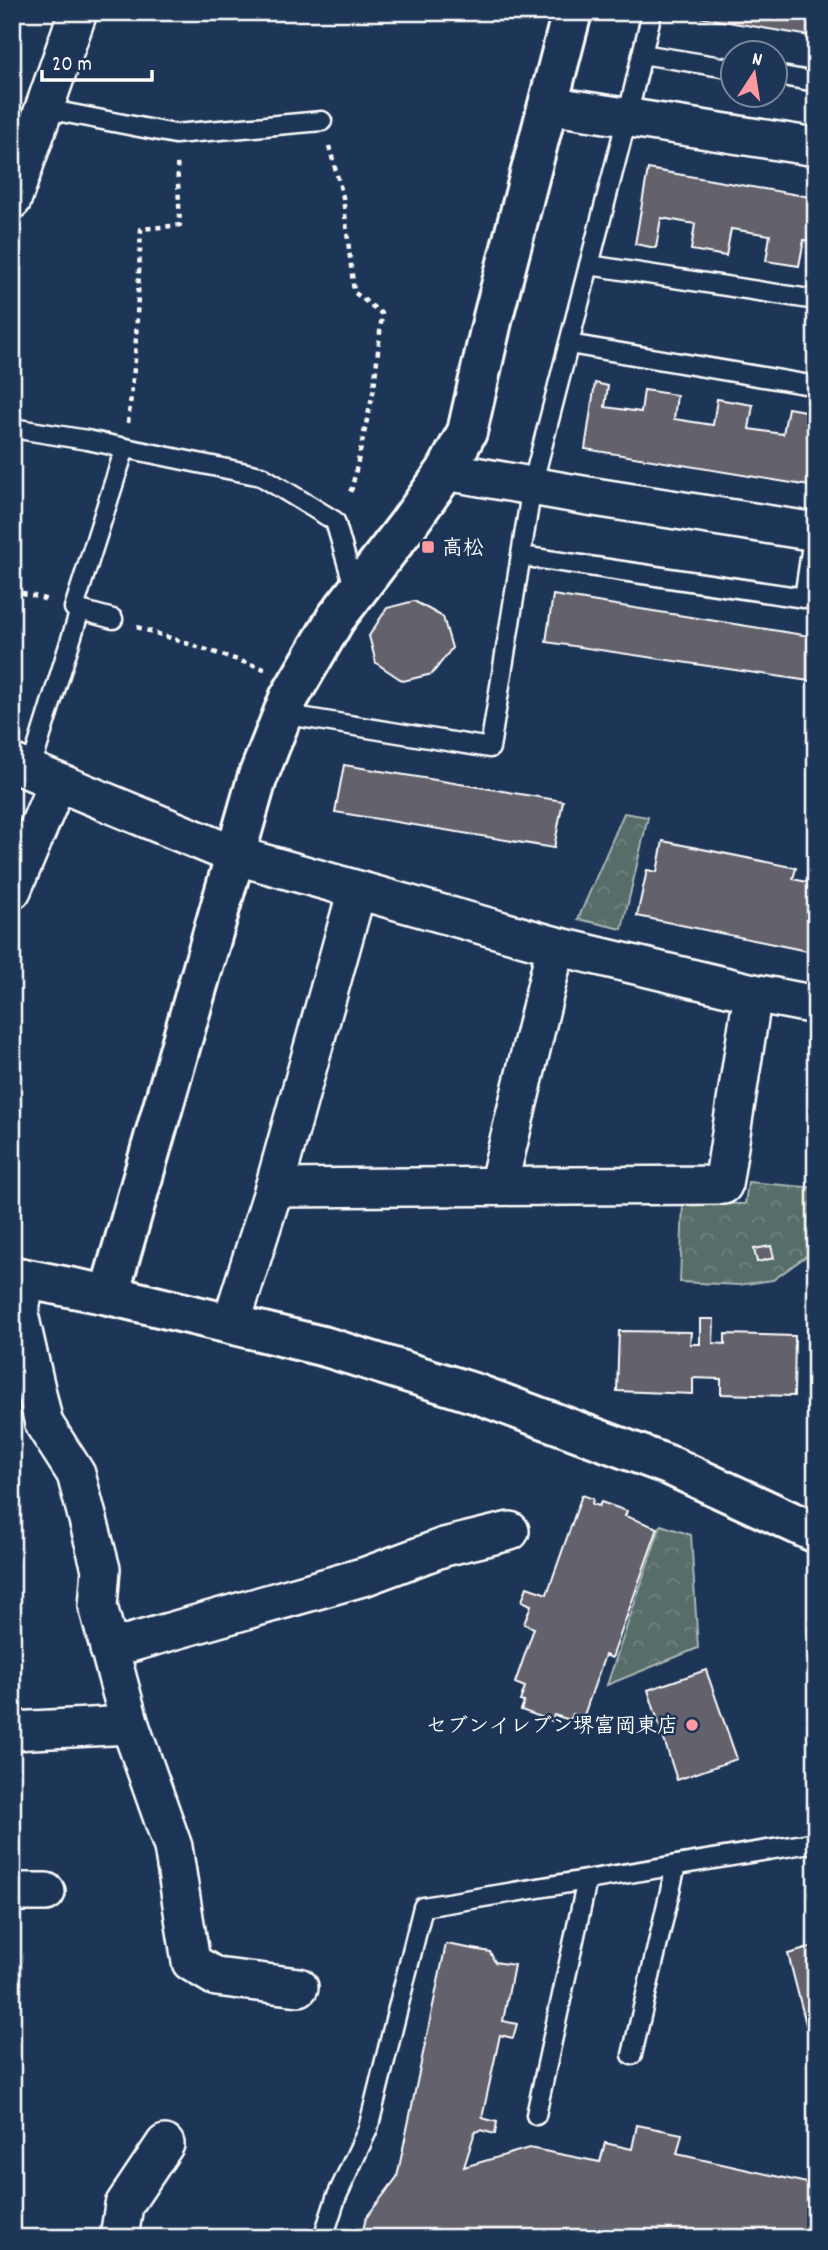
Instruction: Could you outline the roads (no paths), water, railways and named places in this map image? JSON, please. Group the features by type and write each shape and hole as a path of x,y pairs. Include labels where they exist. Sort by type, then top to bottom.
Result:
{"street":[{"path":"12,200 78,12"},
{"path":"109,1295 257,779 291,697 336,618 446,471 467,432 572,12"},
{"path":"548,105 816,147"},
{"path":"446,471 815,532"},
{"path":"12,891 33,773 234,855 556,946 753,993 816,1005"},
{"path":"231,1324 274,1188 357,890"},
{"path":"498,1186 556,946"},
{"path":"274,1188 723,1185 753,993"},
{"path":"299,1987 216,1977 191,1962 173,1847 130,1726 98,1606 101,1569 76,1474 44,1424 19,1314 19,1277 109,1295 326,1348 480,1395 671,1466 816,1533"},
{"path":"109,1649 366,1576 444,1547 510,1531"},
{"path":"12,1731 130,1726"},
{"path":"119,2238 124,2205 165,2144"}],"lane":[{"path":"291,697 490,748 532,486 652,12"},
{"path":"642,54 720,67"},
{"path":"790,78 816,82"},
{"path":"46,109 175,134 322,121"},
{"path":"589,265 816,300"},
{"path":"569,344 816,386"},
{"path":"12,428 261,476 335,522 355,590"},
{"path":"74,608 125,448"},
{"path":"521,555 804,598 815,532"},
{"path":"33,773 80,610 113,619"},
{"path":"323,2238 336,2198 368,2129 424,1907 816,1842"},
{"path":"632,2055 677,1865"},
{"path":"536,2115 587,1880"}],"place":[{"name":"高松","path":"428,547"},
{"name":"セブンイレブン堺富岡東店","path":"692,1725"}]}
